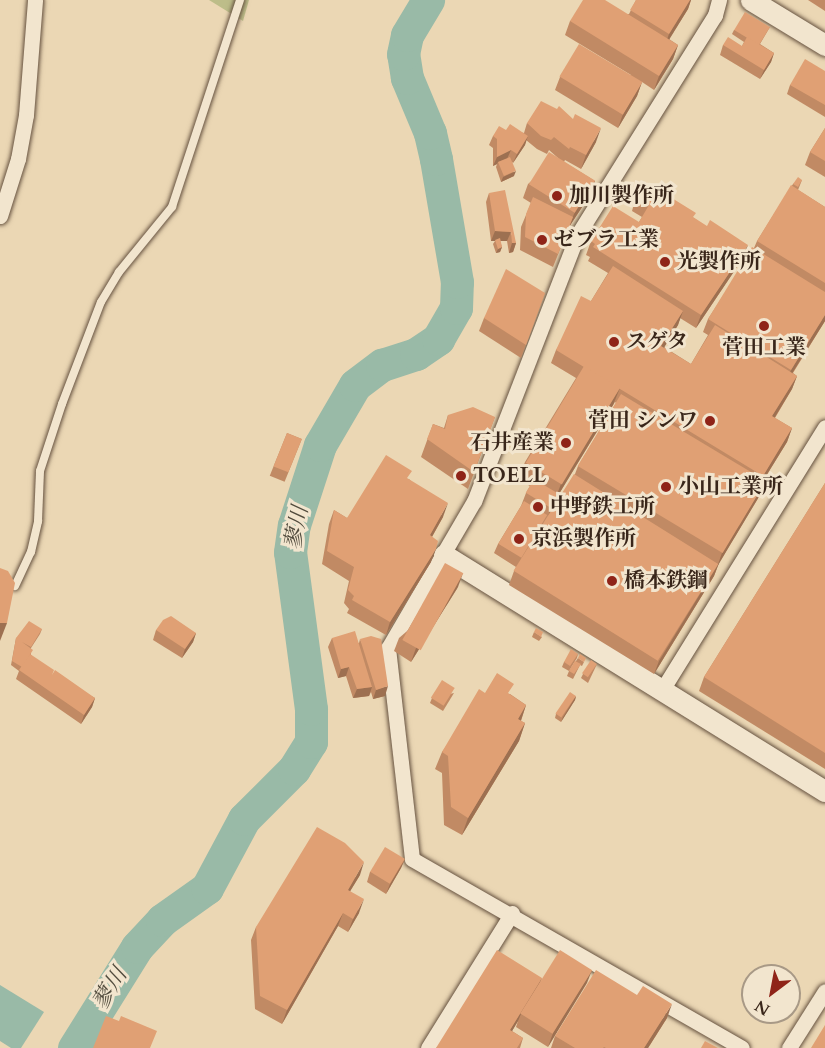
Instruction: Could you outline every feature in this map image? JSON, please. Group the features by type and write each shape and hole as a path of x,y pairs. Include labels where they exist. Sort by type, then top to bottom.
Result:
{"street":[{"path":"0,216 18,159 26,115 35,0"},
{"path":"719,0 715,15 577,236 474,501 388,648 412,859 512,913 742,1048"},
{"path":"751,0 825,45"},
{"path":"662,690 825,427"},
{"path":"444,555 825,791"},
{"path":"0,576 15,586"},
{"path":"428,1048 512,913"},
{"path":"789,1048 825,991"}],"lane":[{"path":"15,586 31,552 38,521 40,471 101,302 119,272 172,207 240,0"}],"green space":[{"path":"209,0 249,0 243,21"}],"shaded area":[{"path":"0,985 44,1012 21,1048 11,1048 0,1041"}],"building":[{"path":"583,0 605,0 678,45 659,76 570,21"},
{"path":"636,0 690,0 669,34 630,10"},
{"path":"745,12 770,27 759,45 734,30"},
{"path":"728,37 742,46 747,37 774,53 764,70 723,45"},
{"path":"579,44 642,82 623,115 559,77"},
{"path":"805,59 825,71 825,105 790,85"},
{"path":"541,101 557,109 559,106 573,119 575,114 601,128 586,155 570,147 569,149 554,137 551,140 541,136 527,123"},
{"path":"510,124 528,136 517,154 511,150 497,157 497,139 493,136 499,126 506,130"},
{"path":"825,128 825,161 810,152"},
{"path":"549,152 595,181 575,213 529,184"},
{"path":"510,157 516,171 504,176 498,162"},
{"path":"798,177 802,180 798,187 793,184"},
{"name":"光製作所","path":"646,182 696,213 693,217 707,226 710,220 748,245 701,315 593,247 595,244 591,241 613,206 639,222 649,205 636,197"},
{"path":"791,185 825,207 825,283 757,241"},
{"path":"505,190 516,243 512,243 511,232 495,231 489,193"},
{"name":"ゼブラ工業","path":"533,197 573,217 558,254 525,237 526,214"},
{"path":"500,238 502,247 498,249 495,240"},
{"name":"菅田工業","path":"752,247 825,292 825,315 791,370 708,319"},
{"path":"613,266 683,311 661,346 691,364 715,325 797,376 772,416 792,428 763,476 556,350 581,296 591,301"},
{"path":"506,269 545,293 526,345 484,318"},
{"name":"石井産業","path":"584,366 620,388 562,484 526,463"},
{"name":"小山工業所","path":"621,394 766,481 723,553 578,466"},
{"path":"473,407 495,417 474,472 427,439 433,424 445,429 448,415"},
{"path":"287,433 302,439 288,472 274,466"},
{"path":"386,455 412,471 407,478 448,503 430,535 438,541 436,549 390,622 352,600 354,596 348,590 354,567 327,551 334,510 347,518"},
{"name":"橋本鉄鋼","path":"574,474 718,564 658,661 514,571"},
{"path":"534,479 559,494 551,508 526,493"},
{"path":"825,483 825,753 704,677"},
{"name":"京浜製作所","path":"524,501 547,515 521,558 498,544"},
{"path":"445,563 463,573 421,650 402,640"},
{"path":"0,568 8,571 15,583 7,623 0,623"},
{"path":"171,616 196,633 185,649 156,630 163,620"},
{"path":"29,621 42,629 31,647 22,642 33,650 22,667 12,661 16,638"},
{"path":"536,628 543,632 541,637 534,632"},
{"path":"355,631 372,687 357,689 349,667 341,669 332,638"},
{"path":"371,636 381,639 388,686 376,690 360,639"},
{"path":"571,649 578,654 570,666 564,662"},
{"path":"30,654 54,670 52,675 55,670 95,698 84,715 19,670"},
{"path":"580,654 586,658 584,662 578,658"},
{"path":"591,660 597,664 588,677 582,673"},
{"path":"575,661 581,664 574,674 569,671"},
{"path":"497,673 514,684 508,693 526,705 518,719 525,723 468,818 451,807 448,756 442,752 479,689 485,693"},
{"path":"442,680 455,688 444,706 431,698"},
{"path":"570,692 576,696 561,717 555,714"},
{"path":"317,827 345,843 364,862 348,890 364,899 353,919 343,913 287,1010 260,996 256,927"},
{"path":"385,847 405,859 390,884 370,872"},
{"path":"497,950 542,978 510,1030 523,1038 517,1048 436,1048"},
{"path":"560,950 592,970 552,1034 520,1014"},
{"path":"596,970 637,995 643,986 672,1004 644,1048 575,1048 555,1036"},
{"path":"106,1016 119,1021 121,1016 157,1031 150,1048 93,1048"},
{"path":"825,1025 825,1048 811,1048"},
{"path":"705,1041 718,1048 701,1048"}],"waterway":[{"name":"蓼川","path":"74,1048 137,947 162,920 207,888 244,819 294,769 311,742 311,709 290,552 294,525 320,445 355,385 382,365 416,354 438,339 456,308 457,282 436,159 430,133 407,78 403,54 407,35 428,0"}],"place":[{"name":"加川製作所","path":"557,196"},
{"name":"ゼブラ工業","path":"542,240"},
{"name":"光製作所","path":"665,262"},
{"name":"菅田工業","path":"764,326"},
{"name":"スゲタ","path":"614,342"},
{"name":"菅田 シンワ","path":"710,421"},
{"name":"石井産業","path":"566,443"},
{"name":"TOELL","path":"461,476"},
{"name":"小山工業所","path":"666,487"},
{"name":"中野鉄工所","path":"538,507"},
{"name":"京浜製作所","path":"519,539"},
{"name":"橋本鉄鋼","path":"612,581"}]}
